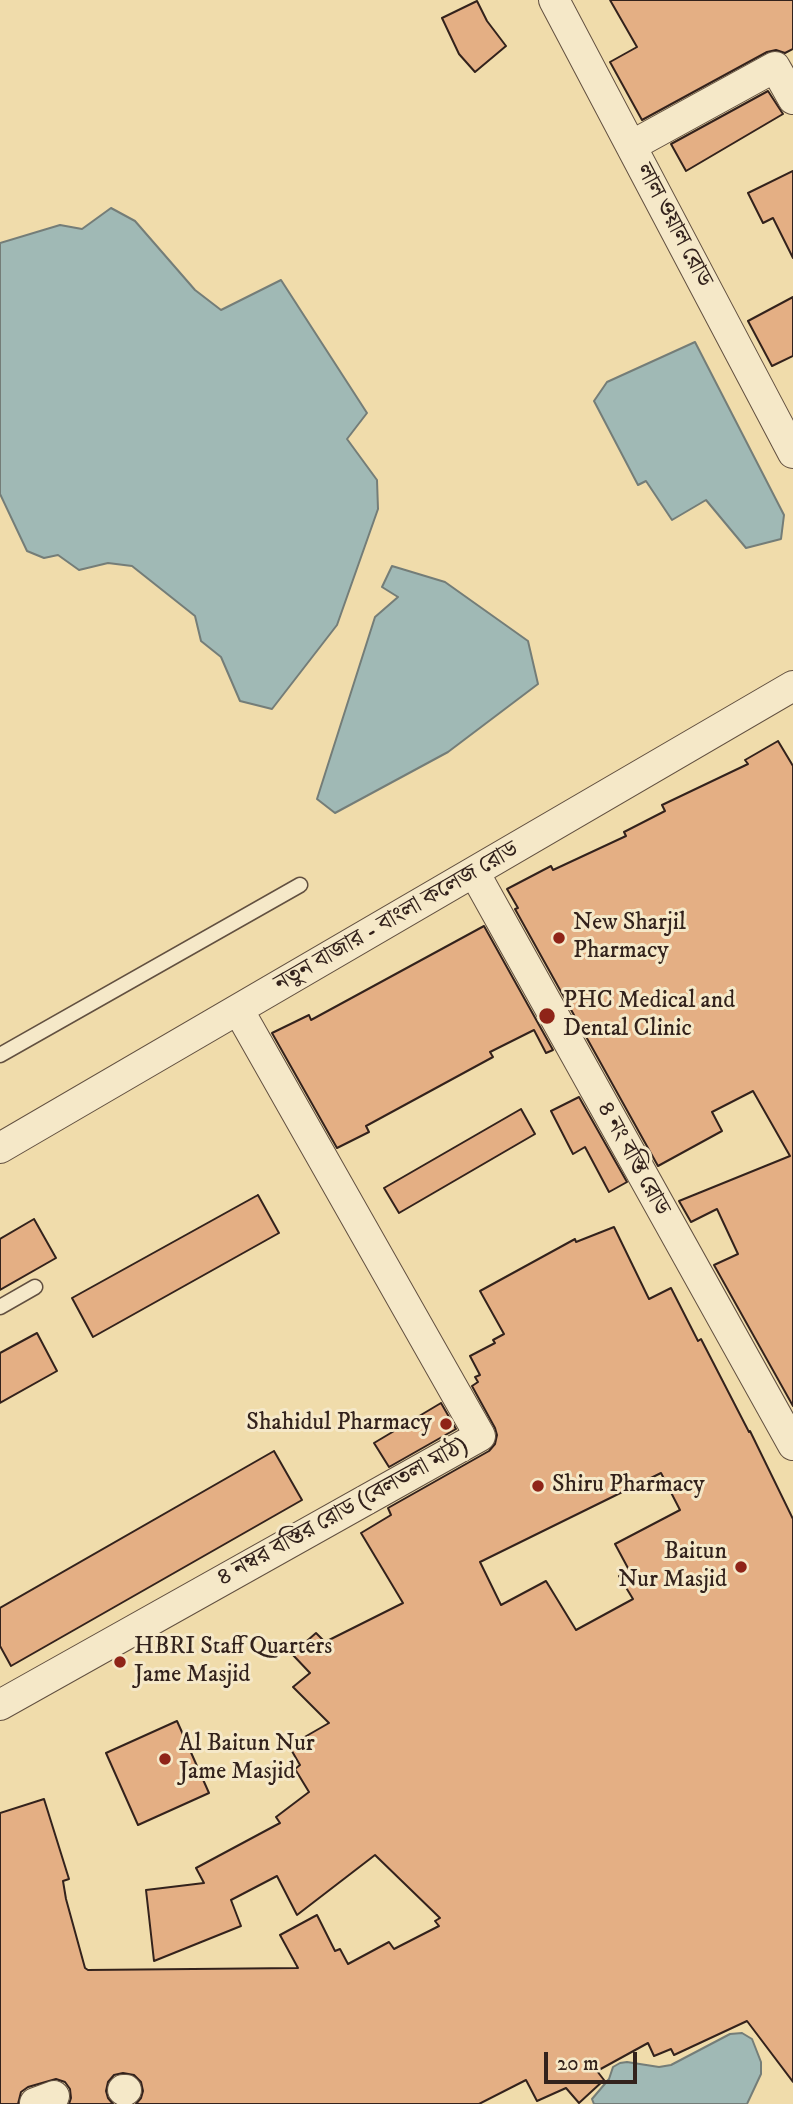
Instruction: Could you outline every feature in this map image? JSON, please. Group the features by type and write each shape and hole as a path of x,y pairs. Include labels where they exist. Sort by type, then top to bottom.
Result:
{"street":[{"name":"লাল ওয়াল রোড","path":"554,0 793,453"},
{"path":"631,146 775,67 793,99"},
{"name":"নতুন বাজার - বাংলা কলেজ রোড","path":"0,1148 793,686"},
{"name":"৪ নং বস্তি রোড","path":"474,872 793,1445"},
{"name":"৪ নম্বর বস্তির রোড (বেলতলা মাঠ)","path":"0,1705 480,1436 239,1011"}],"lane":[{"path":"0,1055 300,885"},
{"path":"0,1307 35,1287"}],"water":[{"path":"111,208 135,221 195,290 221,310 281,280 367,413 347,439 377,480 378,509 337,625 272,709 240,701 221,657 201,641 195,616 132,566 108,563 79,570 58,555 44,558 27,551 0,494 0,243 60,225 82,229"},
{"path":"695,342 784,515 781,539 746,548 706,500 672,520 646,481 638,485 594,401 607,382"},
{"path":"392,566 445,582 528,641 538,684 448,752 335,813 317,799 375,617 398,597 382,587"},
{"path":"742,2033 752,2039 761,2062 761,2074 747,2104 594,2104 592,2099 609,2079 613,2067 620,2063 659,2067 671,2065 730,2034"}],"building":[{"path":"610,0 793,0 793,49 785,53 776,50 767,52 642,120 610,62 637,47"},
{"path":"477,1 487,21 506,46 475,72 459,54 442,18"},
{"path":"768,91 783,114 686,171 671,144"},
{"path":"793,171 793,258 773,218 763,223 748,193"},
{"path":"793,297 793,356 772,366 748,321"},
{"path":"778,741 793,766 793,1406 714,1265 738,1254 717,1209 691,1222 679,1201 790,1156 753,1091 712,1112 722,1131 658,1166 515,909 518,908 507,889 551,866 553,870 626,836 624,832 665,811 662,805 748,764 745,760"},
{"path":"484,926 553,1050 546,1053 534,1030 490,1052 493,1057 366,1126 369,1132 337,1148 272,1033 309,1015 311,1020"},
{"path":"579,1097 627,1182 609,1192 585,1147 573,1154 551,1111"},
{"path":"521,1109 535,1134 399,1213 384,1188"},
{"path":"258,1195 279,1233 93,1337 72,1298"},
{"path":"34,1219 56,1258 0,1290 0,1239"},
{"path":"614,1227 649,1299 671,1288 750,1431 793,1519 793,2082 747,2021 674,2055 671,2049 654,2056 648,2043 597,2071 604,2080 579,2103 566,2088 537,2101 526,2080 479,2104 136,2104 143,2091 141,2082 134,2075 123,2073 114,2075 108,2082 106,2091 113,2104 69,2104 70,2089 65,2082 56,2079 28,2087 21,2092 18,2104 0,2104 0,1813 44,1799 69,1879 63,1881 66,1899 85,1968 88,1970 298,1968 280,1935 317,1915 335,1951 340,1949 348,1964 389,1942 394,1949 439,1926 435,1921 440,1918 375,1855 297,1915 277,1876 231,1900 241,1926 154,1961 146,1890 204,1883 196,1868 280,1823 276,1817 309,1792 295,1769 300,1765 289,1746 329,1723 293,1687 310,1673 292,1654 316,1633 325,1642 403,1603 361,1533 391,1515 388,1508 489,1451 495,1444 495,1428 472,1386 478,1382 475,1377 480,1375 470,1356 495,1343 493,1340 504,1334 480,1291 575,1239 576,1242","holes":["661,1473 680,1510 615,1544 629,1570 619,1576 633,1599 576,1630 546,1581 501,1605 480,1562"]},
{"path":"37,1333 57,1371 0,1403 0,1353"},
{"path":"441,1403 456,1429 389,1467 374,1443"},
{"path":"274,1451 302,1500 11,1666 0,1646 0,1608"},
{"path":"177,1721 209,1793 138,1825 106,1753"}],"place":[{"name":"New Sharjil Pharmacy","path":"559,938"},
{"name":"PHC Medical and Dental Clinic","path":"547,1016"},
{"name":"Shahidul Pharmacy","path":"446,1424"},
{"name":"Shiru Pharmacy","path":"538,1486"},
{"name":"Baitun Nur Masjid","path":"741,1567"},
{"name":"HBRI Staff Quarters Jame Masjid","path":"120,1662"},
{"name":"Al Baitun Nur Jame Masjid","path":"165,1759"}]}
